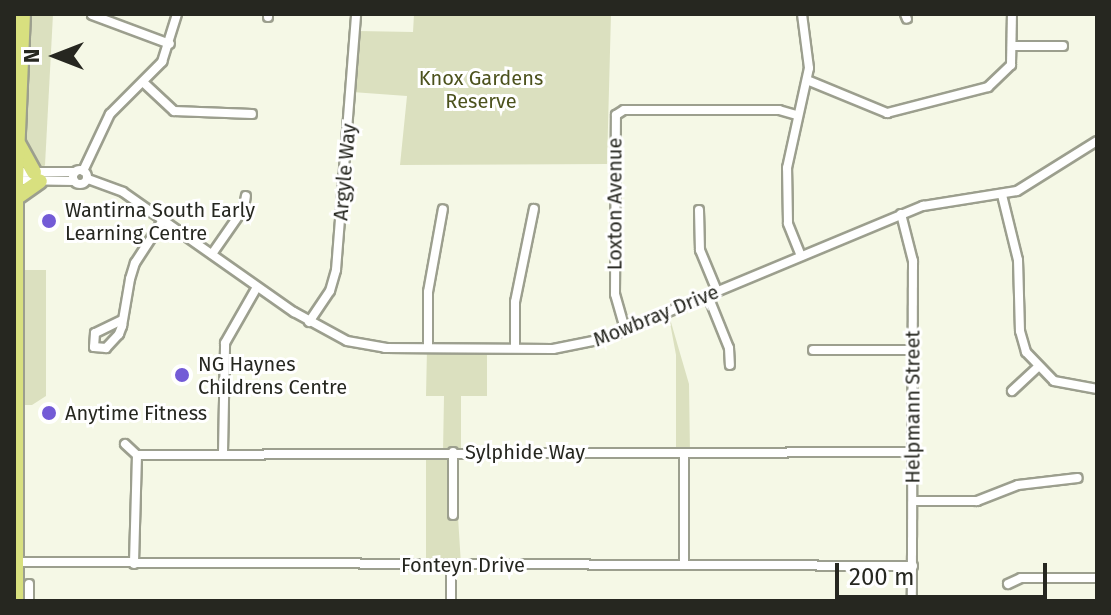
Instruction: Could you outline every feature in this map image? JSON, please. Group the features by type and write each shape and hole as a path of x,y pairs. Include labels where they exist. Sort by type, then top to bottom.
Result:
{"main road":[{"path":"21,599 15,562 15,176 23,14"},
{"path":"16,137 37,177 16,198"}],"street":[{"path":"80,176 104,123 144,83 170,44 177,14"},
{"name":"Argyle Way","path":"309,322 330,291 336,270 356,14"},
{"path":"801,256 786,211 787,152 807,80 802,14"},
{"path":"807,80 872,110 902,112 993,85 1011,65 1012,14"},
{"path":"92,15 170,44"},
{"path":"1012,46 1063,46"},
{"path":"144,83 174,111 252,114"},
{"name":"Loxton Avenue","path":"625,329 615,294 616,115 624,110 797,115"},
{"name":"Mowbray Drive","path":"15,176 80,176 123,192 309,322 366,346 572,347 712,294 901,214 938,202 1002,195 1042,178 1097,141"},
{"path":"1002,195 1018,260 1021,337 1037,368 1066,386 1097,389"},
{"path":"212,254 244,208 246,196"},
{"path":"428,348 428,296 443,209"},
{"path":"515,348 515,302 534,209"},
{"path":"699,210 700,250 729,348 730,365"},
{"name":"Helpmann Street","path":"901,214 913,252 912,601"},
{"path":"122,320 135,263 163,220"},
{"path":"223,452 224,350 231,326 257,287"},
{"path":"813,350 913,350"},
{"path":"1012,391 1037,368"},
{"path":"125,444 137,455 134,564"},
{"name":"Sylphide Way","path":"137,455 223,452 913,452"},
{"path":"453,452 453,515"},
{"path":"684,453 684,565"},
{"path":"913,501 977,501 1018,485 1078,478"},
{"name":"Fonteyn Drive","path":"15,562 913,566"},
{"path":"451,565 451,601"},
{"path":"1008,584 1021,578 1097,578"},
{"path":"21,599 29,584"}],"green space":[{"path":"23,14 53,14 45,165 40,173 21,150"},
{"name":"Knox Gardens Reserve","path":"414,14 611,14 607,164 400,165 407,96 352,92 358,31 413,32"},
{"path":"15,270 46,270 46,396 32,405 16,405"},
{"path":"668,312 689,384 690,453 676,453 676,355"},
{"path":"427,348 487,348 487,396 461,396 461,452 454,452 461,565 426,565 426,452 443,452 444,396 426,396"}],"place":[{"name":"Wantirna South Early Learning Centre","path":"49,221"},
{"name":"NG Haynes Childrens Centre","path":"182,375"},
{"name":"Anytime Fitness","path":"49,413"}]}
